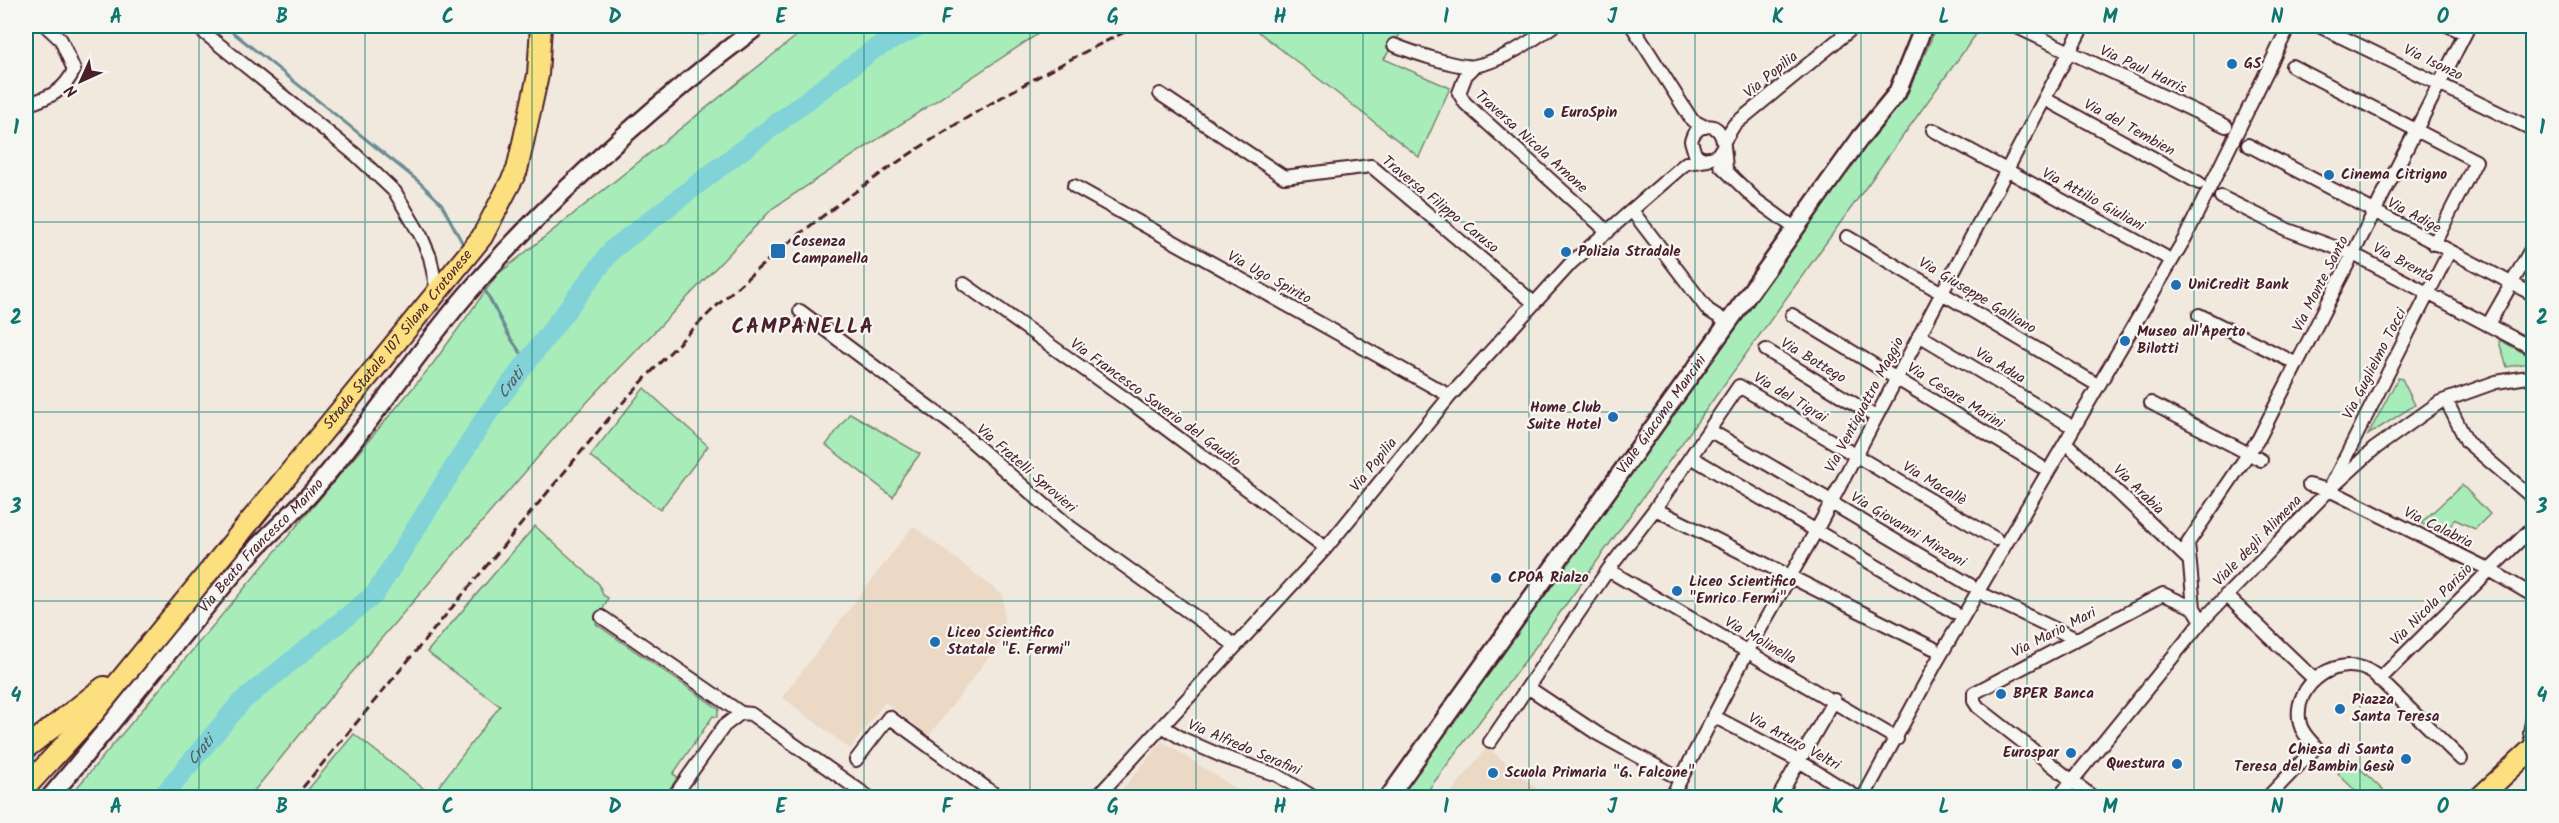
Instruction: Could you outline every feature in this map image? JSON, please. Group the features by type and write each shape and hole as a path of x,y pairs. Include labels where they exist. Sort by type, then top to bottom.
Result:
{"main road":[{"name":"Strada Statale 107 Silana Crotonese","path":"174,614 482,237 517,170 538,75 541,26"},
{"path":"26,748 103,688 174,614"},
{"path":"26,787 91,716 174,614"},
{"path":"2479,798 2533,749"}],"street":[{"path":"26,105 45,99 66,86 74,70 61,40 46,26"},
{"path":"196,26 356,155 395,192 421,236 443,285"},
{"path":"690,26 707,26"},
{"name":"Via Beato Francesco Marino","path":"50,798 242,563 310,494 372,419 435,332 494,264 579,177 671,94 758,26"},
{"path":"1394,45 1418,55 1474,66 1522,48 1553,26"},
{"path":"1632,26 1692,120 1686,163 1710,159 1720,154 1724,143"},
{"name":"Via Popilia","path":"1724,143 1734,125 1855,26"},
{"name":"Viale Giacomo Mancini","path":"1388,798 1797,230 1861,137 1897,93 1924,26"},
{"name":"Via Paul Harris","path":"2015,26 2226,126"},
{"name":"Via Ventiquattro Maggio","path":"1671,798 1747,652 1816,531 2083,26"},
{"path":"1863,798 1897,739 1936,663 2185,238 2289,26"},
{"name":"Via Isonzo","path":"2319,26 2534,130"},
{"path":"2449,26 2467,29"},
{"name":"Via Monte Santo","path":"2188,554 2192,535 2259,438 2467,29"},
{"name":"Traversa Nicola Arnone","path":"1474,66 1459,88 1461,98 1608,232"},
{"path":"2292,66 2476,161 2434,244"},
{"name":"Traversa Filippo Caruso","path":"1160,94 1284,177 1371,166 1534,303"},
{"name":"Via del Tembien","path":"2044,99 2199,183"},
{"path":"1692,120 1721,133 1726,168"},
{"path":"1734,125 1697,130 1691,139 1695,154 1726,168 1756,200 1797,230"},
{"name":"Via Attilio Giuliani","path":"1933,130 2164,256"},
{"name":"Via Adige","path":"2248,145 2534,295"},
{"name":"Via Popilia","path":"1096,798 1326,548 1450,396 1571,263 1686,163"},
{"name":"Via Ugo Spirito","path":"1074,186 1450,396"},
{"name":"Via Brenta","path":"2221,197 2288,230 2353,254 2534,350"},
{"path":"1632,212 1708,310 1728,323"},
{"name":"Via Giuseppe Galliano","path":"1847,237 2091,381"},
{"path":"2488,326 2534,244"},
{"name":"Via Guglielmo Tocci","path":"2329,490 2449,252"},
{"name":"Via Francesco Saverio del Gaudio","path":"964,284 1133,404 1326,548"},
{"name":"Via Fratelli Sprovieri","path":"800,311 953,425 1070,527 1236,646"},
{"name":"Via Cesare Marini","path":"1792,315 2040,466"},
{"path":"2199,315 2297,364"},
{"name":"Via Adua","path":"1919,335 2066,423"},
{"name":"Via Bottego","path":"1766,350 1876,417"},
{"name":"Viale degli Alimena","path":"2058,798 2202,621 2329,490 2374,449 2446,400 2496,382 2534,376"},
{"name":"Via del Tigrai","path":"1709,430 1739,386 1856,455"},
{"path":"2446,400 2467,442 2534,499"},
{"path":"2151,403 2261,460"},
{"path":"1490,742 1608,570 1655,509 1709,430"},
{"name":"Via Giovanni Minzoni","path":"1709,430 1970,585"},
{"name":"Via Arabia","path":"2066,443 2188,554"},
{"name":"Via Macallè","path":"1856,455 1996,539"},
{"path":"1691,457 1954,612"},
{"name":"Via Calabria","path":"2309,485 2329,490 2488,569 2534,596"},
{"path":"1655,509 1932,648"},
{"name":"Via Nicola Parisio","path":"2379,680 2534,525"},
{"path":"2188,554 2194,608 2202,621"},
{"name":"Via Molinella","path":"1608,570 1834,700 1897,739"},
{"name":"Via Mario Mari","path":"2072,780 1978,707 1972,697 1977,689 2163,594 2194,608"},
{"path":"2226,595 2315,680"},
{"path":"1986,596 2076,639"},
{"path":"602,617 870,798"},
{"path":"2267,798 2316,747 2300,725 2299,711 2302,699 2315,680 2329,669 2343,665 2366,668 2461,759"},
{"path":"1529,688 1598,734 1680,779"},
{"path":"1778,798 1834,700"},
{"path":"2533,749 2530,732 2534,712"},
{"path":"672,798 724,726 746,714"},
{"name":"Via Arturo Veltri","path":"1713,716 1799,761 1858,798"},
{"path":"856,760 888,717 1000,798"},
{"name":"Via Alfredo Serafini","path":"1162,726 1183,739 1214,753 1277,775 1316,798"},
{"path":"2072,780 2094,798"}],"shaded area":[{"path":"913,526 1003,595 1005,636 929,736 885,702 850,749 782,697"},
{"path":"1162,741 1249,797 1116,797"},
{"name":"Scuola Primaria \"G. Falcone\"","path":"1487,747 1541,792 1537,797 1447,798"}],"green space":[{"path":"809,26 1050,26 773,208 570,420 328,700 249,797 69,797 432,365 497,275"},
{"path":"1251,26 1405,26 1384,59 1450,88 1419,157"},
{"path":"1937,26 1982,26 1536,646 1423,797 1392,798 1698,374 1871,139 1906,97"},
{"path":"2500,340 2533,358 2533,362 2507,367"},
{"path":"2398,378 2402,379 2415,405 2368,435"},
{"path":"644,388 708,446 660,510 590,456"},
{"path":"850,413 920,454 904,475 893,497 826,445"},
{"path":"2462,485 2490,514 2475,529 2454,519 2445,538 2421,523"},
{"path":"535,526 599,584 603,595 608,598 596,624 719,709 717,717 713,716 673,774 678,777 664,797 301,798 354,734 432,795 500,706 427,652"},
{"path":"2351,760 2390,797 2362,797 2338,774"}],"waterway":[{"path":"225,26 418,181 441,203 464,246"},
{"name":"Crati","path":"161,798 241,702 375,594 486,416 613,249 874,49 919,26"},
{"path":"482,284 509,336 527,362"}],"railway":[{"path":"294,798 615,411 722,301 803,231 894,165 988,105 1137,26"}],"place":[{"name":"GS","path":"2232,64"},
{"name":"EuroSpin","path":"1549,113"},
{"name":"Cinema Citrigno","path":"2329,175"},
{"name":"Cosenza Campanella","path":"778,251"},
{"name":"Polizia Stradale","path":"1566,252"},
{"name":"UniCredit Bank","path":"2176,285"},
{"name":"Museo all'Aperto Bilotti","path":"2125,341"},
{"name":"Home Club Suite Hotel","path":"1613,417"},
{"name":"CPOA Rialzo","path":"1496,578"},
{"name":"Liceo Scientifico \"Enrico Fermi\"","path":"1677,591"},
{"name":"Liceo Scientifico Statale \"E. Fermi\"","path":"935,642"},
{"name":"BPER Banca","path":"2001,694"},
{"name":"Piazza Santa Teresa","path":"2340,709"},
{"name":"Eurospar","path":"2071,753"},
{"name":"Chiesa di Santa Teresa del Bambin Gesù","path":"2406,759"},
{"name":"Questura","path":"2177,764"},
{"name":"Scuola Primaria \"G. Falcone\"","path":"1493,773"}],"district":[{"name":"CAMPANELLA","path":"803,327"}]}
